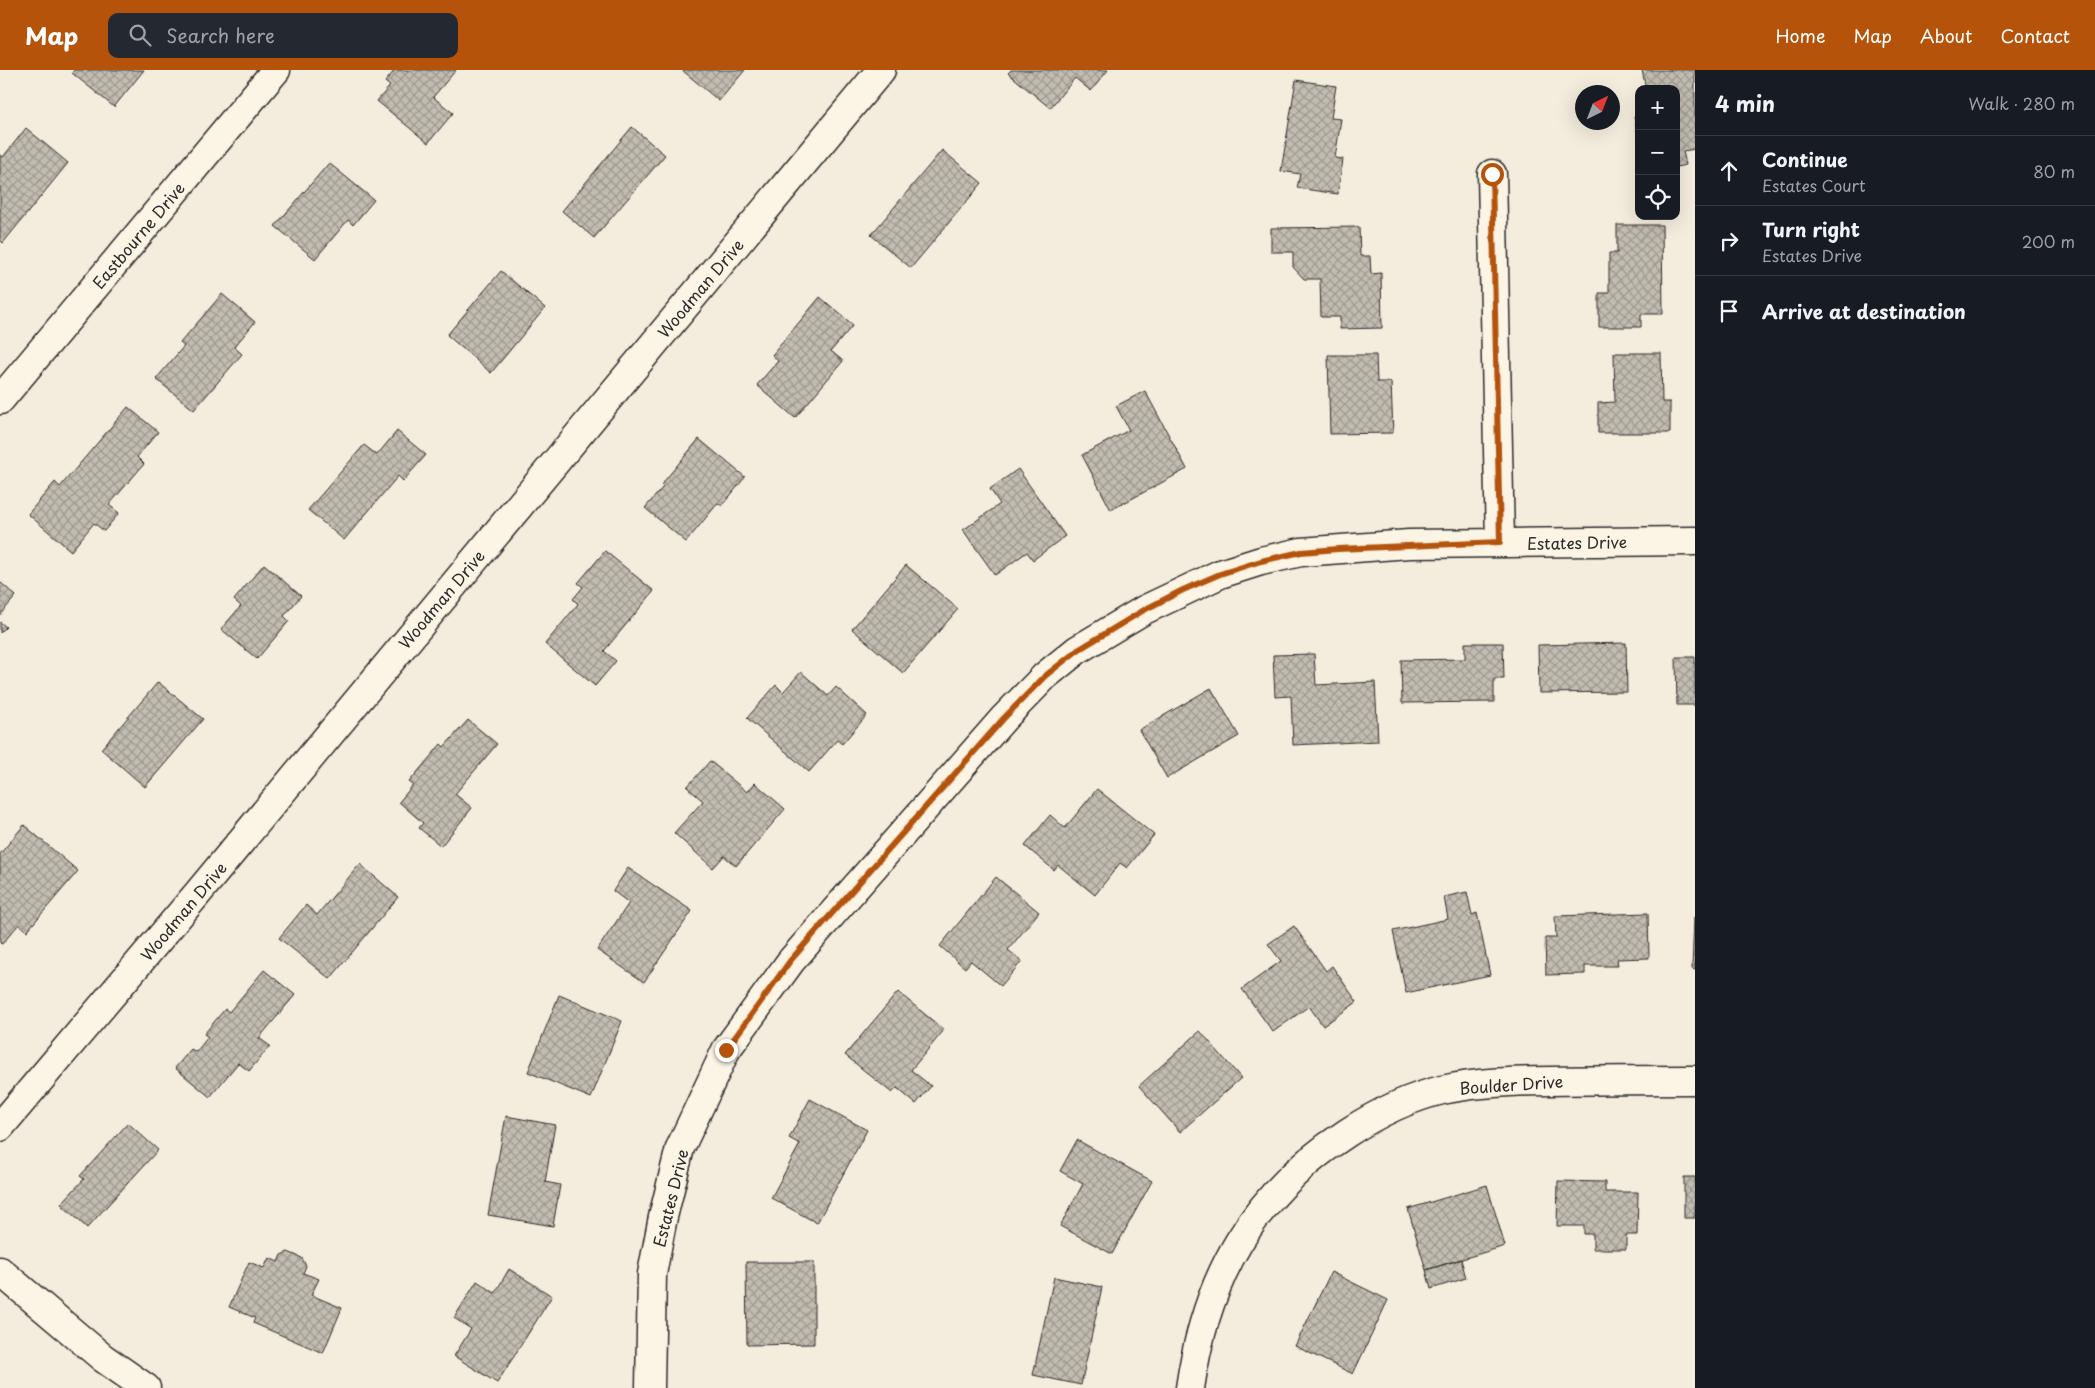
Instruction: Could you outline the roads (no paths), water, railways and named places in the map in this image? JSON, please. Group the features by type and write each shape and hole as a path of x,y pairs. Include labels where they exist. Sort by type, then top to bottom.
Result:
{"street":[{"name":"Eastbourne Drive","path":"0,400 276,70"},
{"name":"Woodman Drive","path":"0,1127 204,885 881,70"},
{"path":"1492,174 1500,542"},
{"name":"Estates Drive","path":"650,1388 652,1274 663,1217 680,1148 726,1050 790,961 1004,718 1045,676 1078,650 1144,610 1220,574 1261,561 1301,552 1500,542 1695,541"},
{"name":"Boulder Drive","path":"1190,1388 1195,1353 1203,1320 1217,1283 1253,1220 1276,1192 1301,1167 1356,1127 1385,1111 1417,1097 1467,1086 1506,1082 1695,1080"},
{"path":"0,1271 102,1358 146,1388"}]}
